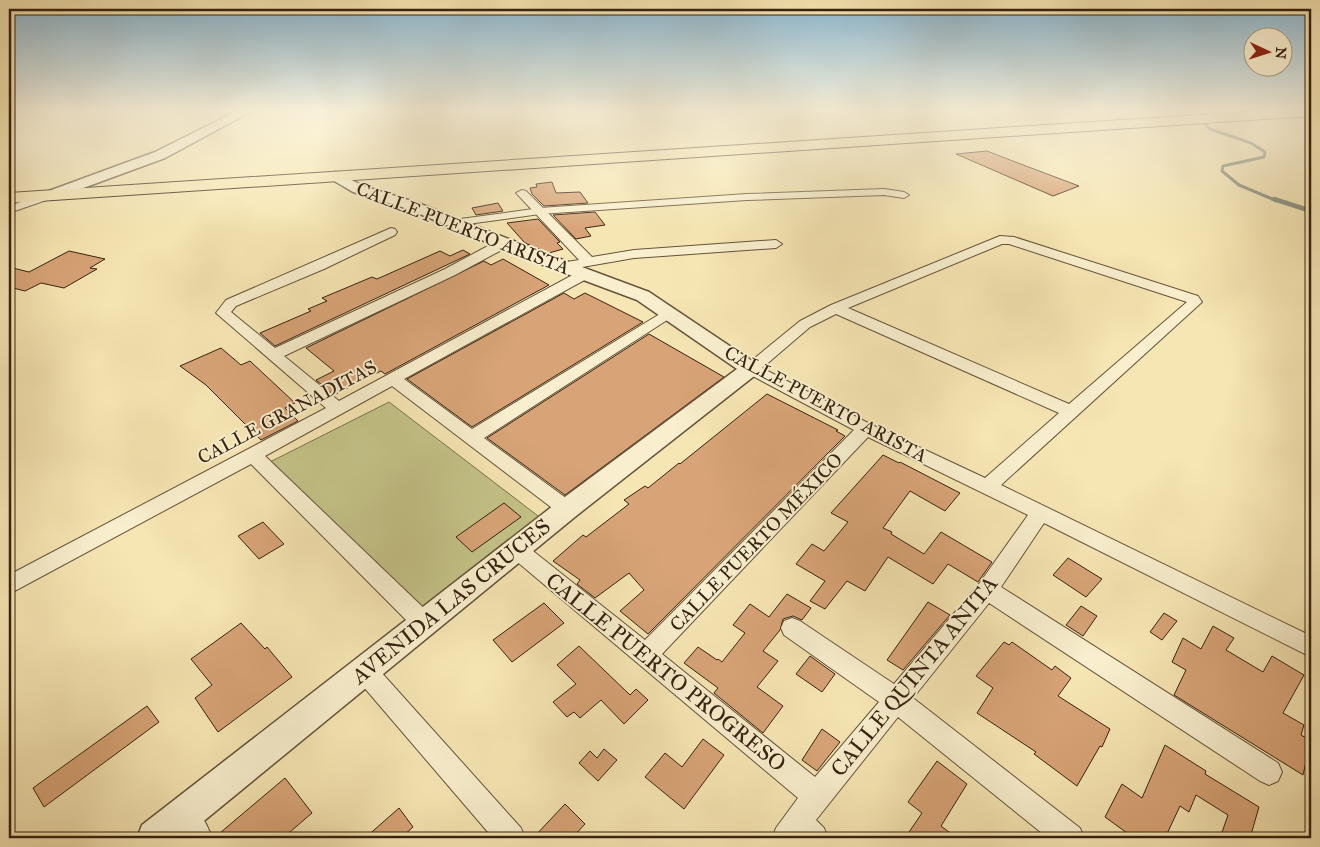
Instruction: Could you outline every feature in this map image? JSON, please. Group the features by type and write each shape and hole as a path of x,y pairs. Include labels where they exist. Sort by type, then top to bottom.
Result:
{"highway":[{"path":"9,191 651,151"},
{"path":"9,198 701,151"}],"street":[{"path":"9,210 169,151"},
{"name":"CALLE PUERTO ARISTA","path":"336,176 358,189 413,206 564,266 586,268 643,296 751,369 866,429 1041,512 1311,647"},
{"path":"453,223 540,210 747,197 884,192 904,195"},
{"path":"522,193 540,210 586,268 634,254 776,244"},
{"path":"338,409 223,313 231,303 319,266 391,232"},
{"path":"751,369 805,324 836,308 1000,240 1010,240 1193,298 1194,302 987,487"},
{"path":"273,355 441,276 504,243"},
{"name":"CALLE GRANADITAS","path":"9,585 393,379 586,268"},
{"path":"836,308 1071,412"},
{"path":"470,438 668,314"},
{"name":"AVENIDA LAS CRUCES","path":"155,838 191,827 364,670 567,509 751,369"},
{"path":"393,379 567,509"},
{"name":"CALLE PUERTO MÉXICO","path":"646,655 866,429"},
{"path":"254,455 424,623"},
{"name":"CALLE QUINTA ANITA","path":"800,833 817,796 987,590 1041,512"},
{"name":"CALLE PUERTO PROGRESO","path":"516,549 817,796"},
{"path":"987,590 1269,772"},
{"path":"792,628 896,700 1070,838"},
{"path":"364,670 511,838"}],"shaded area":[{"path":"389,402 546,522 417,615 266,464"}],"building":[{"path":"987,151 1079,186 1053,196 956,154"},
{"path":"552,182 556,193 580,192 588,203 544,206 532,194 530,188 537,187 536,184"},
{"path":"498,203 503,211 476,215 472,208"},
{"path":"595,212 605,225 585,228 591,236 576,239 553,215"},
{"path":"538,219 560,242 557,243 563,249 549,253 525,243 507,223"},
{"path":"463,250 470,254 275,346 260,333 311,311 308,309 327,301 322,298 372,277 377,279 440,251 450,256"},
{"path":"69,251 105,259 90,268 97,269 64,288 41,283 25,291 9,287 9,267 29,272"},
{"path":"503,259 549,285 385,374 381,371 334,395 316,380 334,371 306,348 484,261 491,265"},
{"path":"564,293 574,299 585,293 643,322 472,427 407,379"},
{"path":"649,334 724,377 565,495 487,438"},
{"path":"221,348 241,365 250,361 295,403 285,408 298,421 261,440 206,385 180,366"},
{"path":"767,394 838,430 836,431 845,436 648,634 620,611 644,590 629,573 595,598 577,584 580,580 553,561 583,535 586,537 629,504 624,500 645,486 648,488"},
{"path":"883,455 960,493 945,511 910,491 883,528 924,554 941,532 992,562 978,582 948,564 933,584 888,557 865,591 847,581 825,609 810,601 825,581 796,564 812,544 824,551 848,522 831,513"},
{"path":"504,503 521,517 472,552 456,537"},
{"path":"263,522 284,544 259,559 238,536"},
{"path":"1068,558 1102,579 1086,597 1053,575"},
{"path":"787,594 811,608 802,620 793,616 783,619 780,630 763,651 778,661 757,687 783,706 763,733 714,693 718,688 684,663 698,647 722,662 745,633 733,625 750,604 769,617"},
{"path":"928,602 950,615 903,670 887,660"},
{"path":"544,603 564,623 512,662 493,640"},
{"path":"1081,606 1097,616 1083,636 1066,625"},
{"path":"1164,613 1177,621 1162,640 1150,632"},
{"path":"241,623 265,649 267,647 292,677 218,732 195,698 212,685 191,659"},
{"path":"1213,626 1234,638 1226,650 1263,672 1272,656 1304,675 1283,713 1304,725 1301,735 1311,741 1303,775 1174,695 1186,670 1172,662 1183,638 1201,649"},
{"path":"1004,642 1009,645 1012,642 1052,670 1055,666 1071,678 1058,696 1110,729 1102,747 1100,746 1077,786 1034,754 1036,752 977,713 993,688 976,676"},
{"path":"579,646 630,695 636,689 648,700 624,724 601,700 580,718 574,712 567,717 553,702 576,684 557,665"},
{"path":"810,656 835,674 822,692 796,674"},
{"path":"147,706 159,722 44,807 33,788"},
{"path":"822,729 840,742 817,771 802,760"},
{"path":"703,739 724,755 684,809 645,777 665,753 682,767"},
{"path":"1165,745 1206,771 1205,774 1259,807 1250,838 1220,838 1228,815 1196,795 1189,812 1180,806 1165,838 1134,838 1105,817 1122,784 1142,798"},
{"path":"604,749 617,760 598,781 579,763 590,751 597,758"},
{"path":"937,761 967,784 941,826 957,838 905,838 922,813 908,802"},
{"path":"285,778 312,813 283,838 214,838"},
{"path":"565,804 585,824 572,838 533,838"},
{"path":"399,808 413,827 401,838 365,838"}],"waterway":[{"path":"1263,151 1265,152 1264,157 1223,166 1222,171 1239,185 1277,201"},
{"path":"1274,199 1311,211"}]}
